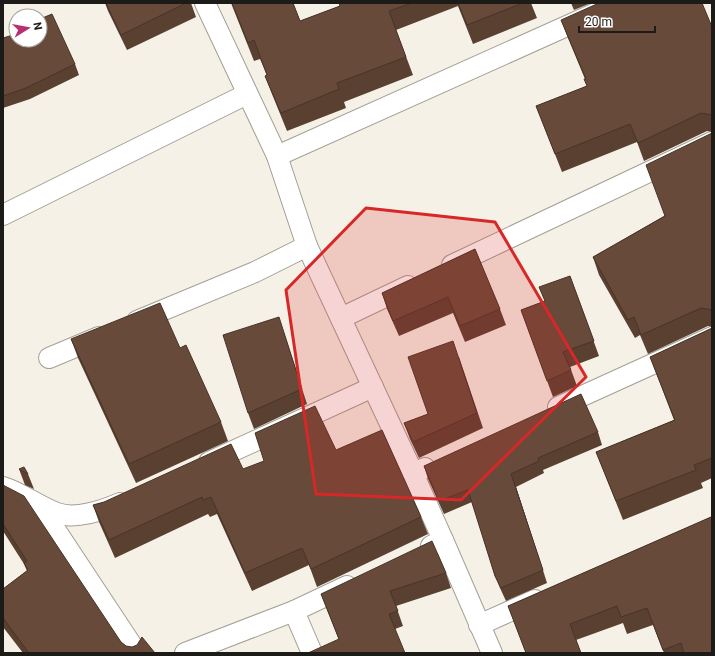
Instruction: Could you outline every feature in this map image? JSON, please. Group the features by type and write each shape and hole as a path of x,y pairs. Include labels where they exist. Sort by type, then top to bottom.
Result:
{"street":[{"path":"205,3 277,156 307,246 413,473 492,653"},
{"path":"277,156 618,3"},
{"path":"3,215 247,94"},
{"path":"341,318 712,142"},
{"path":"49,358 255,272 307,246"},
{"path":"541,415 712,337"},
{"path":"193,470 373,387"},
{"path":"413,473 442,460"},
{"path":"3,487 58,514 84,514 106,509 135,496"},
{"path":"39,505 137,653"},
{"path":"414,554 443,540"},
{"path":"185,653 294,611 365,578"},
{"path":"479,625 552,593"},
{"path":"294,611 312,653"}],"highlighted area":[{"path":"366,208 495,222 586,377 461,500 316,494 286,290"}],"building":[{"path":"106,3 186,3 121,35"},
{"path":"232,3 293,3 300,21 340,6 339,3 412,3 389,11 406,57 337,83 339,89 281,113 265,76 267,75 254,40 248,43"},
{"path":"458,3 523,3 467,25"},
{"path":"599,3 702,3 712,27 712,115 701,113 638,143 630,124 555,154 536,106 587,86 584,79 586,79 561,20"},
{"path":"52,14 75,64 26,88 3,96 3,38 8,36 8,48 48,48 48,16"},
{"path":"712,133 712,310 701,308 641,335 634,317 628,320 593,257 665,216 646,165"},
{"path":"475,249 500,309 460,326 448,297 393,321 382,293"},
{"path":"570,276 594,341 563,352 571,370 547,381 521,310 545,301 539,287"},
{"path":"160,303 180,348 186,345 221,422 129,464 71,339"},
{"path":"279,317 302,389 248,413 223,335"},
{"path":"712,328 712,458 694,465 696,470 616,501 596,452 675,420 650,357"},
{"path":"453,341 477,413 413,442 404,423 428,414 408,357"},
{"path":"581,394 598,432 538,458 539,461 511,474 543,570 501,588 495,576 468,490 439,501 424,466"},
{"path":"315,406 336,450 382,430 421,517 311,569 302,548 245,573 211,497 203,500 202,497 109,540 93,505 104,502 231,444 243,469 264,461 255,433"},
{"path":"24,467 28,474 19,469"},
{"path":"3,485 24,496 121,642 126,646 132,647 137,645 142,637 155,653 29,653 3,618 3,589 28,570 24,563 27,561 3,524"},
{"path":"712,516 712,653 684,653 681,643 663,650 647,608 621,617 617,606 570,624 581,653 526,653 508,606"},
{"path":"432,541 446,573 390,591 398,611 389,614 405,653 308,653 339,639 321,594"}]}
